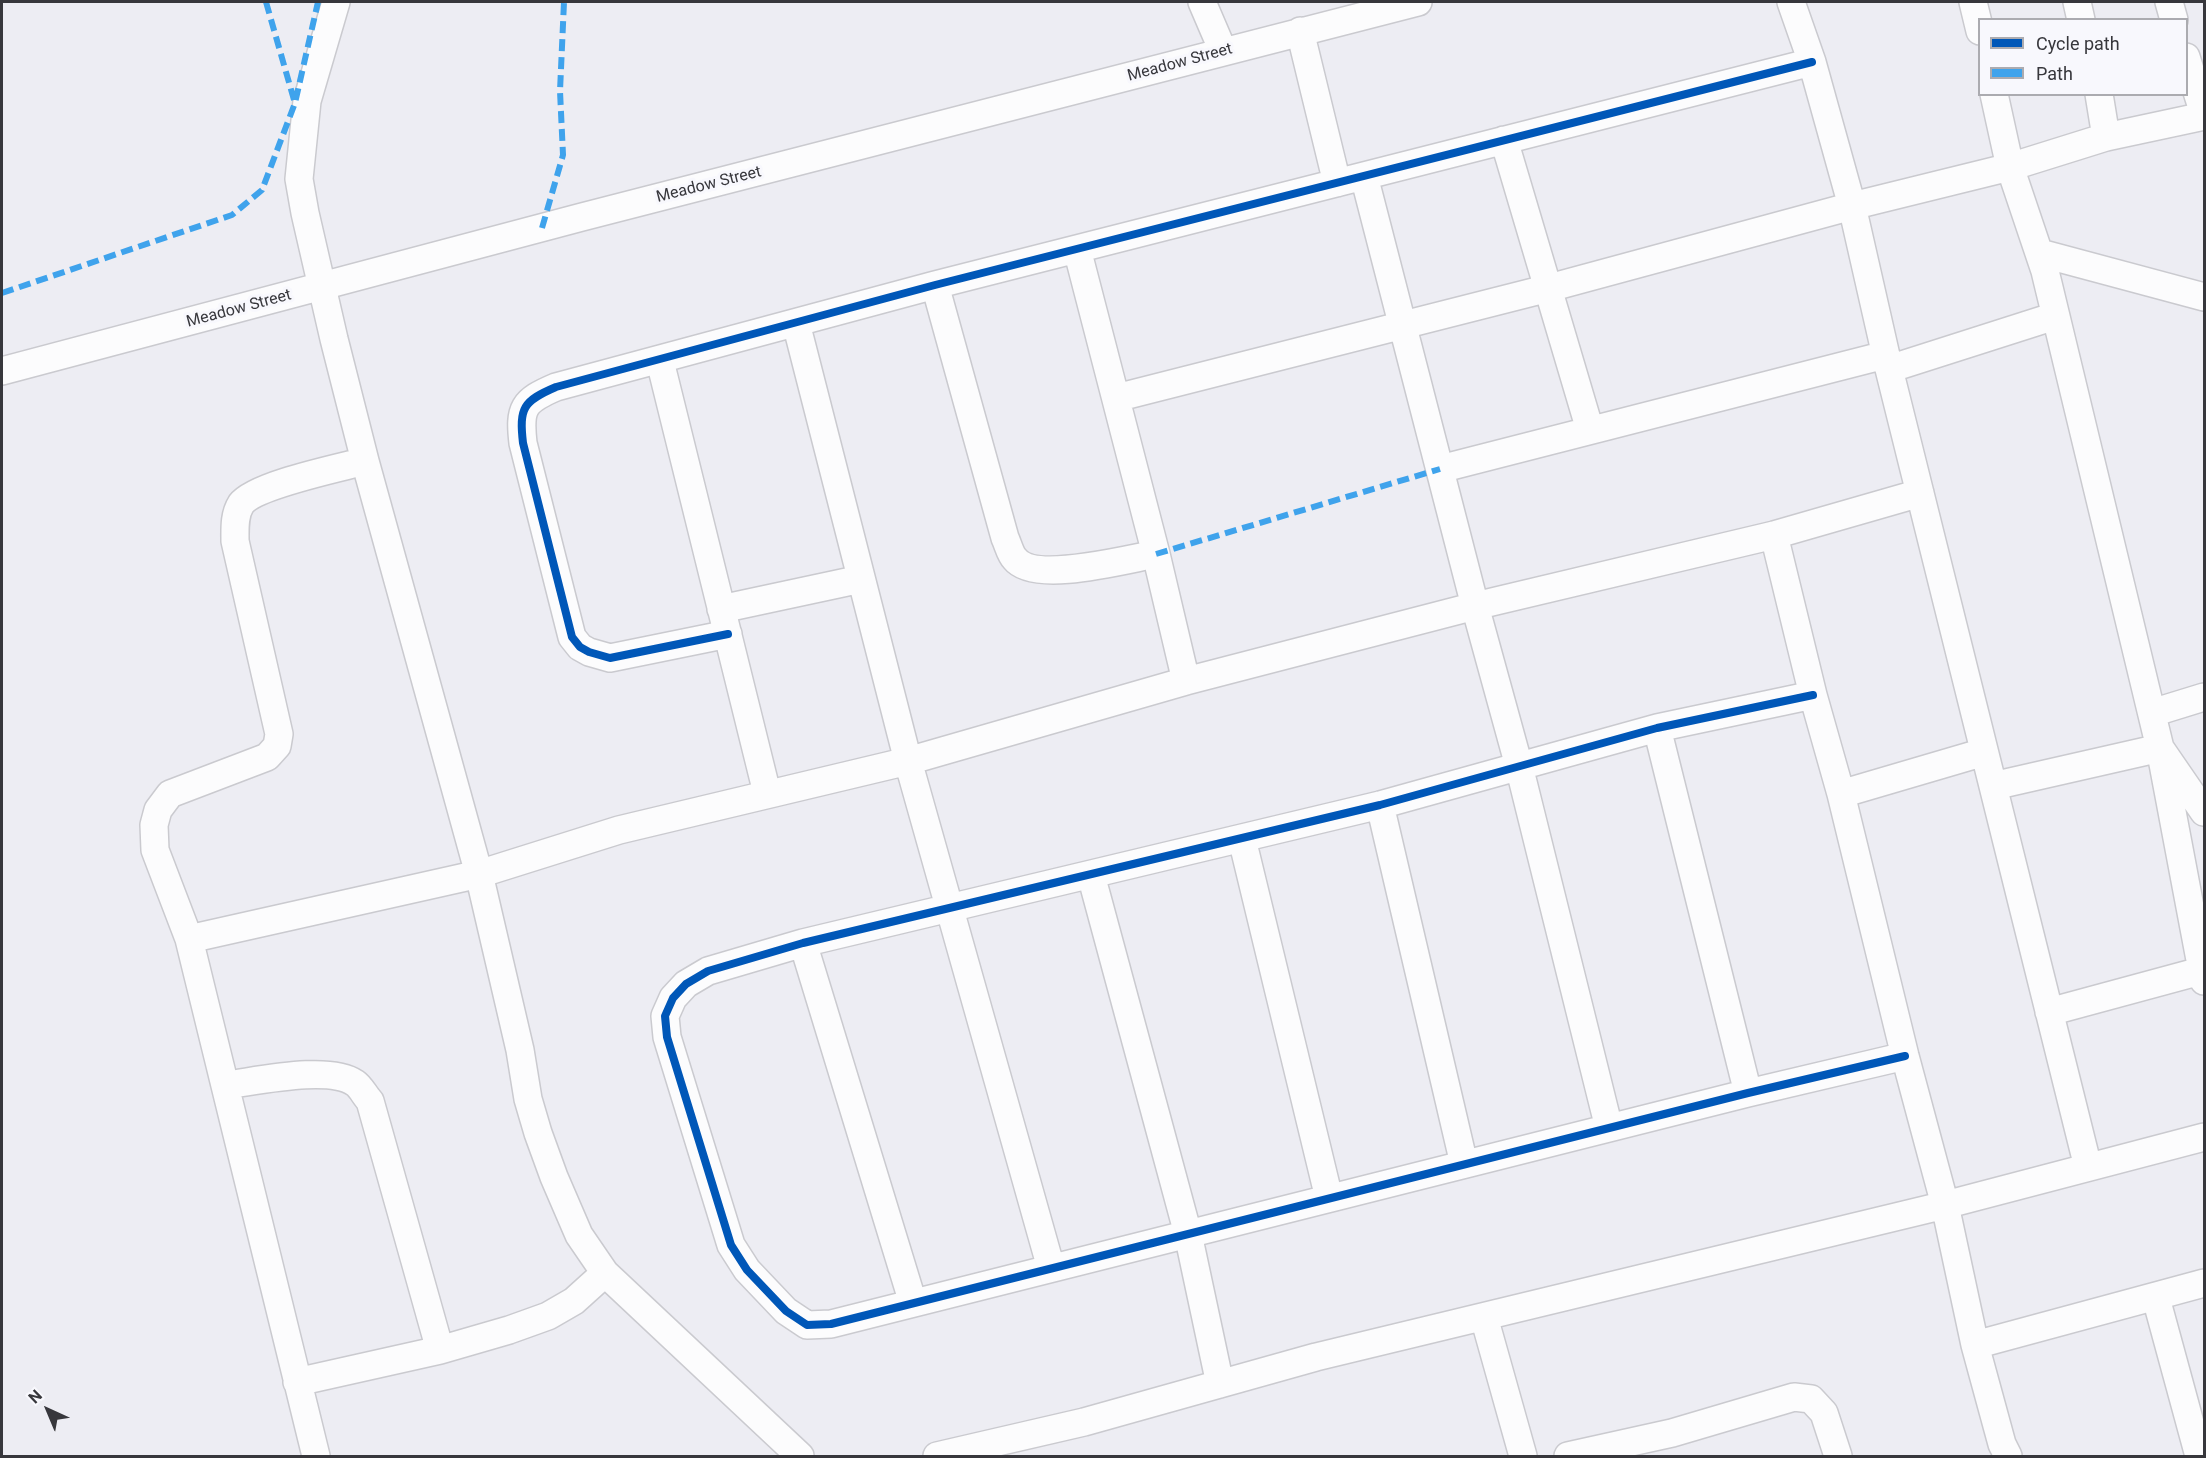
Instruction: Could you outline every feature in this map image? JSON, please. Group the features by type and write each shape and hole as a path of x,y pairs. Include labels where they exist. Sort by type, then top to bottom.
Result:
{"street":[{"path":"336,2 307,101 299,179 322,287 365,461 479,874 520,1050 528,1099 538,1133 579,1234 605,1273 800,1456"},
{"path":"1202,2 1223,51"},
{"name":"Meadow Street","path":"2,371 582,217 1418,2"},
{"path":"1791,2 1812,62 1852,206 1887,362 2088,1167"},
{"path":"1973,2 1978,23"},
{"path":"2077,2 2081,18"},
{"path":"2169,2 2173,18"},
{"path":"1300,32 1337,183"},
{"path":"1116,398 1549,288 1852,206 2010,167 2106,137 2205,115 2188,60"},
{"path":"861,579 610,658 589,652 579,646 573,637 528,470 521,420 525,409 536,396 556,387 660,361 935,285 1812,62"},
{"path":"1994,96 2010,167 2040,253 2152,713 2203,974 2049,1012"},
{"path":"2100,96 2104,112 2106,137"},
{"path":"1504,140 1590,430"},
{"path":"1364,176 1475,606 1519,766 1609,1128"},
{"path":"1077,249 1156,554 1186,681"},
{"path":"2040,253 2205,297"},
{"path":"935,285 1005,538 1015,559 1027,568 1047,571 1080,568 1156,554"},
{"path":"1440,469 1590,430 1887,362 2055,316"},
{"path":"796,323 908,760 1051,1268"},
{"path":"660,361 767,793"},
{"path":"316,1456 189,939 155,850 154,825 158,810 170,794 267,757 278,746 279,734 235,541 235,523 242,503 250,496 268,488 365,461"},
{"path":"189,939 479,874 619,830 908,760 1186,681 1475,606 1774,535 1920,493"},
{"path":"1774,535 1813,695 1841,794 1905,1056 1945,1205 1975,1345 2002,1444 2008,1456"},
{"path":"1813,695 1657,728 1380,805 803,943 708,971 686,984 673,999 665,1016 666,1037 731,1245 747,1270 786,1311 807,1325 831,1324 1748,1093 1905,1056"},
{"path":"2152,713 2205,697"},
{"path":"1657,728 1748,1093"},
{"path":"1993,786 2160,748"},
{"path":"2160,748 2205,812"},
{"path":"1841,794 1984,752"},
{"path":"1380,805 1464,1164"},
{"path":"1242,839 1329,1198"},
{"path":"1091,875 1188,1234 1220,1384"},
{"path":"803,943 914,1303"},
{"path":"226,1085 315,1074 337,1076 356,1083 370,1101 440,1350"},
{"path":"937,1456 1084,1422 1316,1357 1945,1205 2205,1137"},
{"path":"297,1382 440,1350 548,1316 574,1301 605,1273"},
{"path":"1975,1345 2205,1283"},
{"path":"2156,1298 2199,1456"},
{"path":"1484,1317 1523,1456"},
{"path":"1568,1456 1675,1445 1794,1397 1811,1399 1824,1413 1838,1456"}],"marked path":[{"path":"266,2 294,100"},
{"path":"2,293 232,215 262,190 295,103 318,2"},
{"path":"542,228 563,155 560,91 564,2"},
{"path":"1156,554 1440,469"}],"cycle path":[{"path":"728,634 610,658 580,647 572,637 523,443 523,414 526,407 536,397 556,387 935,285 1812,62"},
{"path":"1813,695 1657,728 1380,805 803,943 708,971 686,984 673,998 665,1016 667,1037 731,1245 747,1270 786,1311 807,1325 831,1324 1748,1093 1905,1056"}]}
